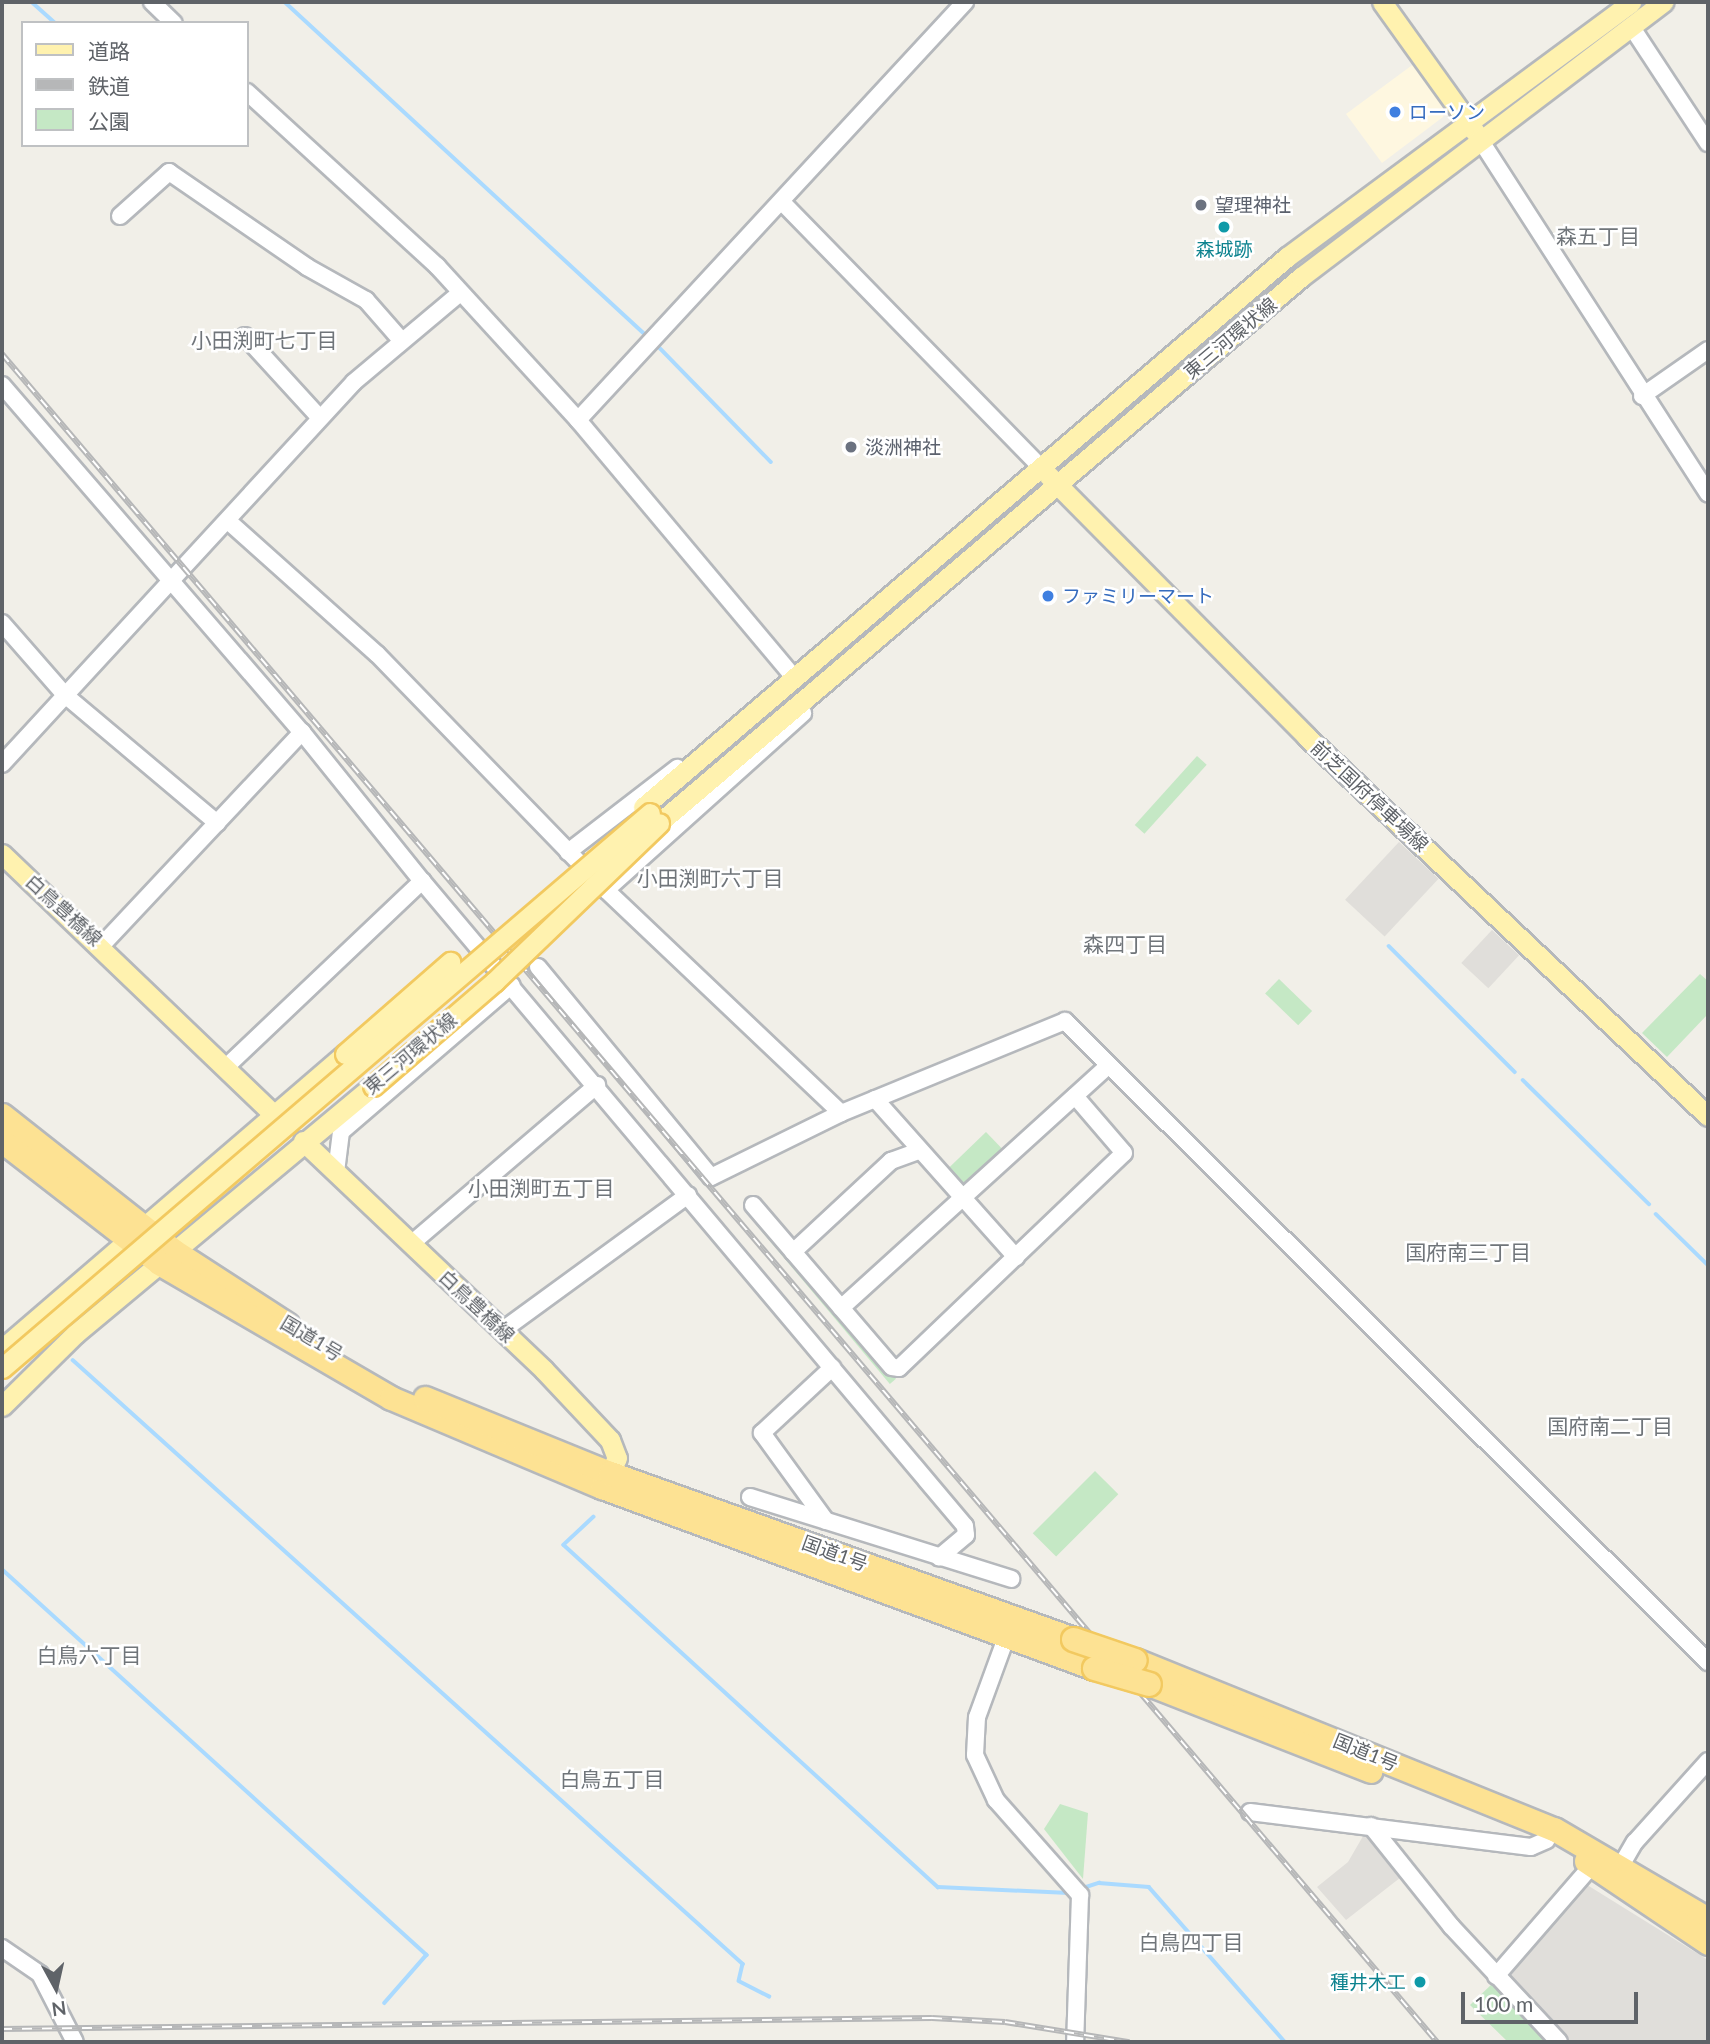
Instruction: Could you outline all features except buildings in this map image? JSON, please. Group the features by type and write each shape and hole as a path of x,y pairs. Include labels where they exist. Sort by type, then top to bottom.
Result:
{"highway":[{"name":"国道1号","path":"2,1115 136,1234"},
{"name":"国道1号","path":"2,1142 166,1257 391,1398 1009,1628 1094,1668 1149,1684 1547,1840 1592,1865 1618,1871 1708,1943"},
{"name":"国道1号","path":"1009,1628 1073,1639 1135,1660 1507,1808 1708,1919"}],"main road":[{"path":"1382,2 1474,130"},
{"name":"東三河環状線","path":"2,1349 345,1054 739,742 798,681 916,605 1056,483 1474,130 1626,9 1663,2"},
{"name":"東三河環状線","path":"2,1368 651,814 1041,467 1287,257 1474,130"},
{"name":"前芝国府停車場線","path":"1041,467 1306,736 1708,1116"},
{"name":"東三河環状線","path":"2,1406 166,1257 494,982 651,814"},
{"name":"白鳥豊橋線","path":"2,853 103,944 274,1115"},
{"name":"白鳥豊橋線","path":"303,1141 503,1330 610,1440 617,1458 606,1480"}],"street":[{"path":"152,2 172,21"},
{"path":"578,420 965,2"},
{"path":"1626,9 1708,143"},
{"path":"248,93 460,293 578,420 798,681 568,852"},
{"path":"1474,130 1642,396 1708,494"},
{"path":"120,216 169,172 366,300 401,340"},
{"path":"782,202 1041,467"},
{"path":"2,764 320,418 401,340 460,293"},
{"path":"246,335 320,418"},
{"path":"1642,396 1708,350"},
{"path":"2,385 302,732 422,881 597,1085 965,1527 966,1535 939,1558"},
{"path":"228,520 377,654 606,890 841,1113"},
{"path":"606,890 886,641 916,605"},
{"path":"2,624 65,695 217,823"},
{"path":"103,944 302,732"},
{"path":"225,1068 422,881"},
{"path":"538,967 711,1177 841,1113 1065,1021 1708,1662"},
{"path":"336,1172 341,1132 512,985"},
{"path":"841,1308 1108,1066"},
{"path":"411,1244 597,1085"},
{"path":"753,1205 892,1367 899,1368 1124,1153 1074,1097"},
{"path":"875,1099 1016,1257"},
{"path":"793,1252 891,1161 919,1151"},
{"path":"503,1330 688,1195"},
{"path":"826,1521 762,1433 832,1368"},
{"path":"750,1497 1011,1579"},
{"path":"1009,1628 977,1717 975,1755 996,1800 1080,1895 1074,2042"},
{"path":"1618,1871 1708,1761"},
{"path":"1250,1812 1531,1847 1547,1840"},
{"path":"1371,1826 1496,1976 1559,2042"},
{"path":"1496,1976 1592,1865"},
{"path":"2,1948 40,1974 75,2042"}],"shaded area":[{"name":"ローソン","path":"1415,63 1445,106 1443,117 1382,163 1346,114"},
{"path":"1399,842 1438,879 1385,937 1345,900"},
{"path":"1492,930 1519,955 1488,988 1461,963"},
{"path":"1366,1831 1405,1874 1346,1920 1317,1887 1348,1862"},
{"path":"1584,1883 1708,1960 1708,2042 1567,2042 1502,1978"}],"green space":[{"path":"1197,756 1207,765 1144,834 1135,825"},
{"path":"1700,974 1708,981 1708,1014 1667,1057 1642,1033"},
{"path":"1279,979 1312,1011 1298,1025 1265,993"},
{"path":"986,1132 1005,1152 964,1192 944,1172"},
{"path":"761,1218 896,1379 890,1384 755,1223"},
{"path":"1095,1471 1118,1494 1056,1557 1033,1533"},
{"path":"1060,1804 1088,1813 1083,1879 1044,1829"},
{"path":"1494,1982 1552,2042 1508,2042 1470,2005"}],"waterway":[{"path":"32,2 53,21"},
{"path":"285,2 649,338"},
{"path":"655,343 771,462"},
{"path":"1389,946 1515,1072"},
{"path":"1523,1080 1649,1204"},
{"path":"1656,1214 1708,1265"},
{"path":"73,1360 743,1964 739,1981 769,1996"},
{"path":"594,1517 564,1545 938,1887 1069,1893"},
{"path":"2,1569 427,1955 385,2003"},
{"path":"1080,1889 1099,1883 1149,1887 1285,2042"}],"railway":[{"path":"2,354 1437,2042"},
{"path":"2,2029 932,2018 1005,2022 1129,2042"}],"place":[{"name":"ローソン","path":"1395,112"},
{"name":"望理神社","path":"1201,205"},
{"name":"森城跡","path":"1224,227"},
{"name":"淡洲神社","path":"851,447"},
{"name":"ファミリーマート","path":"1048,596"},
{"name":"種井木工","path":"1420,1982"}],"district":[{"name":"森五丁目","path":"1598,236"},
{"name":"小田渕町七丁目","path":"264,340"},
{"name":"小田渕町六丁目","path":"710,878"},
{"name":"森四丁目","path":"1125,944"},
{"name":"小田渕町五丁目","path":"541,1188"},
{"name":"国府南三丁目","path":"1468,1252"},
{"name":"国府南二丁目","path":"1610,1426"},
{"name":"白鳥六丁目","path":"89,1655"},
{"name":"白鳥五丁目","path":"612,1779"},
{"name":"白鳥四丁目","path":"1191,1942"}]}
